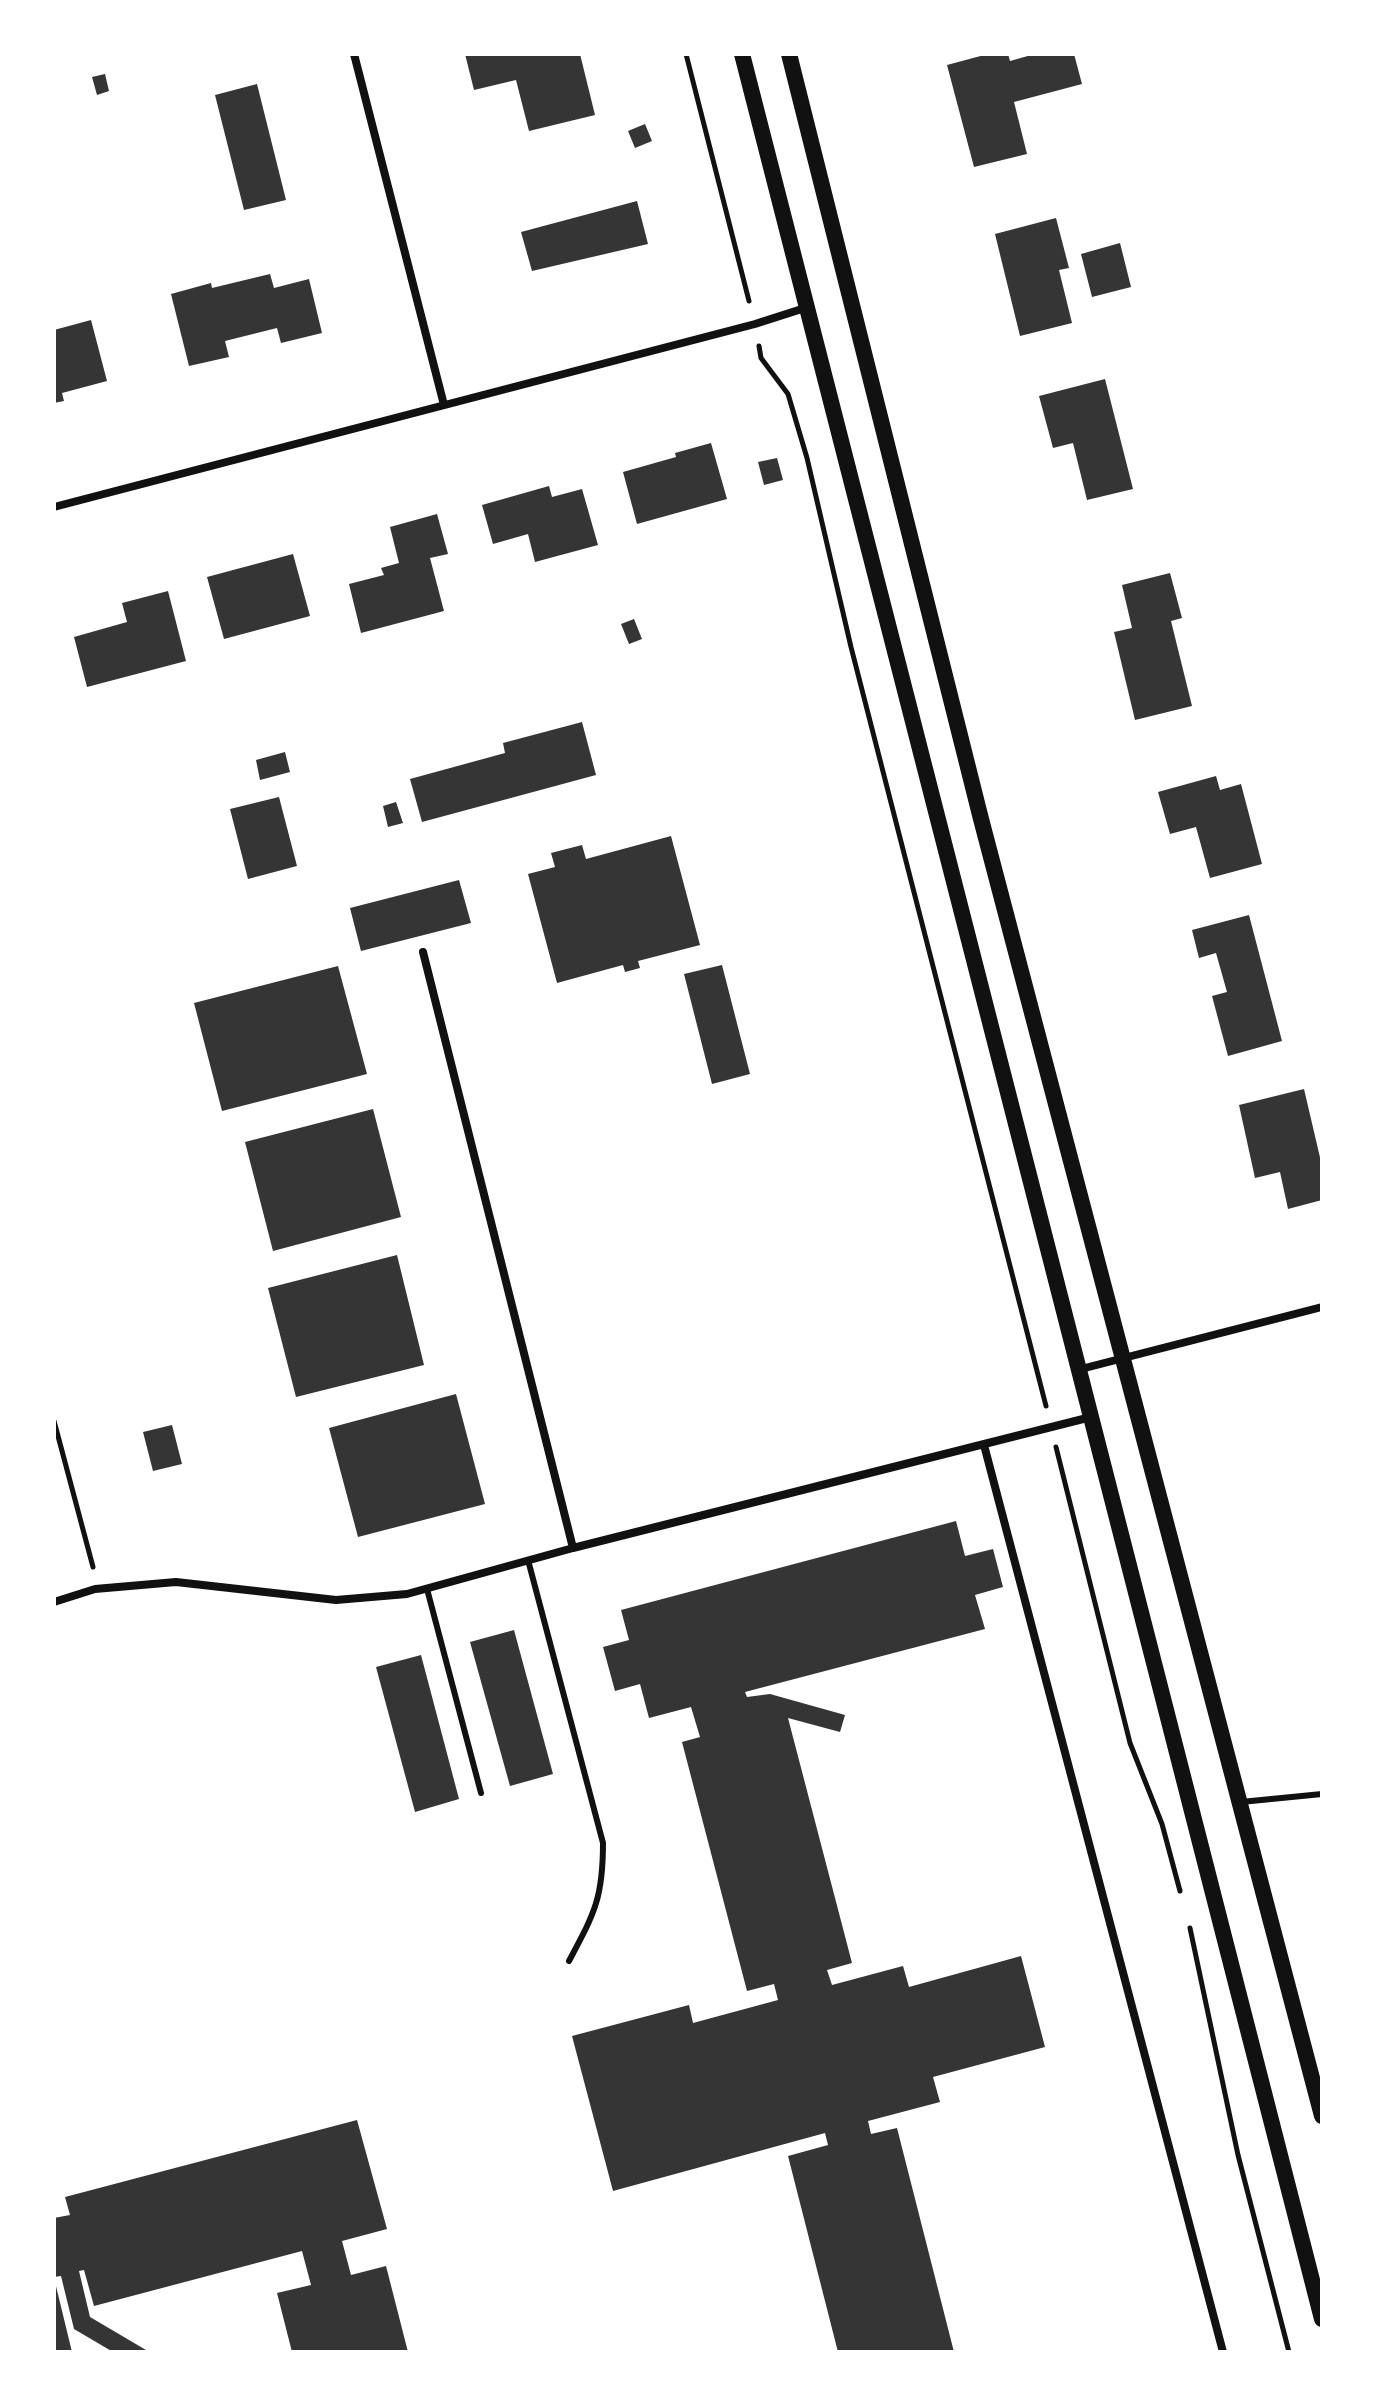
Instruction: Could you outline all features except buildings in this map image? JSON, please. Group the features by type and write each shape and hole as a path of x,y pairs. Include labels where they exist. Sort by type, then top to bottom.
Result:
{"main road":[{"path":"742,54 1322,2319"},
{"path":"789,54 968,770 1322,2116"}],"street":[{"path":"354,54 444,405"},
{"path":"54,507 755,324 808,307"},
{"path":"423,952 573,1548"},
{"path":"1081,1369 1322,1307"},
{"path":"54,1602 99,1589 176,1582 336,1600 407,1594 573,1548 1091,1417"},
{"path":"984,1445 1223,2352"}],"lane":[{"path":"528,1560 603,1843 603,1880 595,1912 569,1961"},
{"path":"427,1589 481,1793"},
{"path":"1241,1802 1322,1794"}],"path":[{"path":"686,54 761,358 788,394 807,458 854,662 1130,1743 1162,1824 1181,1893"},
{"path":"54,1421 99,1589"},
{"path":"1188,1920 1238,2155 1289,2352"}]}
